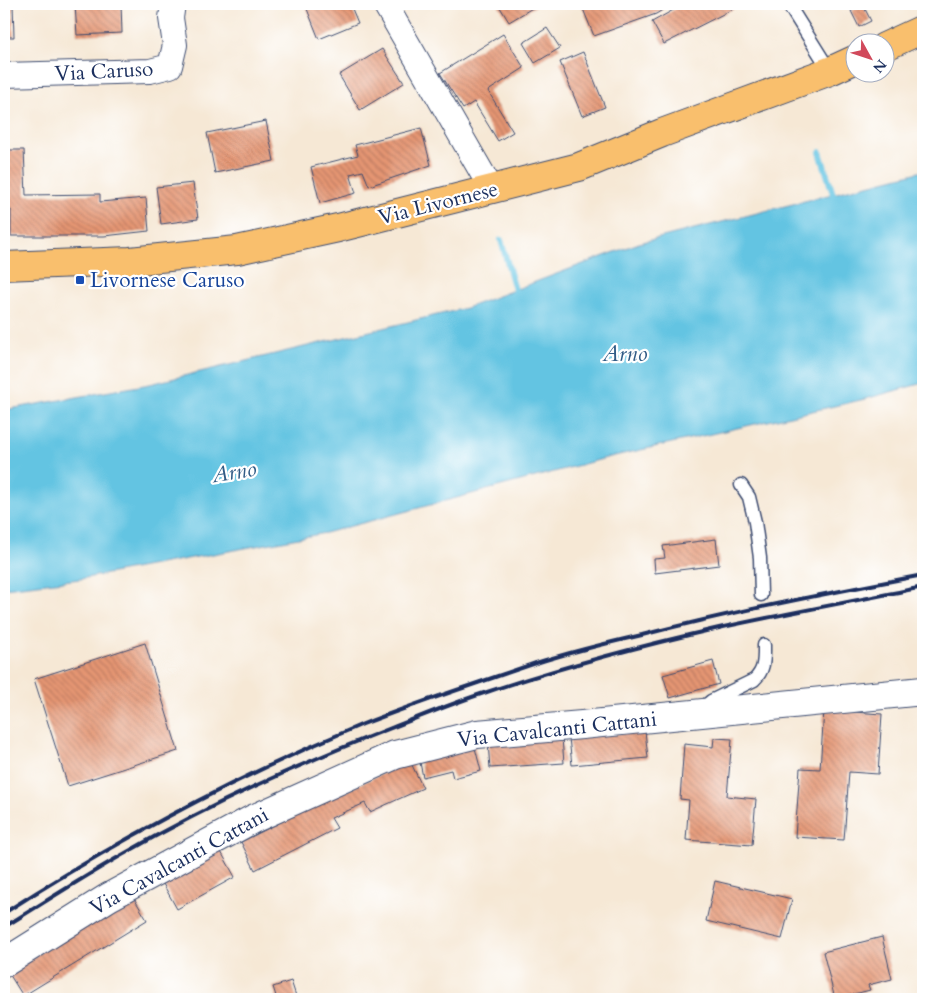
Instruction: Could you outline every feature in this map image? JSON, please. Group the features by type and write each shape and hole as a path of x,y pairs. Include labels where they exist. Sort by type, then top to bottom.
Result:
{"main road":[{"path":"894,43 923,30"},
{"name":"Via Livornese","path":"4,266 130,261 237,250 338,228 579,167 662,133 844,65"}],"street":[{"name":"Via Caruso","path":"4,75 150,72 170,66 175,45 171,18 173,4"},
{"path":"385,4 492,190"},
{"name":"Via Cavalcanti Cattani","path":"4,964 109,897 253,819 394,755 477,734 582,726 923,691"}],"lane":[{"path":"788,4 830,71"},
{"path":"741,485 749,497 755,522 760,558 761,595"},
{"path":"697,714 711,701 754,680 759,675 764,660 764,645"}],"water":[{"name":"Arno","path":"923,171 923,383 865,399 610,457 325,533 80,579 4,588 4,410 150,384 466,308 639,243"}],"building":[{"path":"4,4 13,4 14,37 4,37"},
{"path":"75,4 121,4 122,33 77,35"},
{"path":"305,4 350,4 358,23 319,39"},
{"path":"498,4 539,4 509,22"},
{"path":"581,4 672,4 656,14 594,36"},
{"path":"684,4 732,4 735,8 664,44 652,22"},
{"path":"863,5 871,21 859,27 851,11"},
{"path":"547,28 560,48 535,63 523,43"},
{"path":"503,34 524,68 488,91 513,132 498,141 474,102 463,109 440,73"},
{"path":"382,49 404,83 360,110 339,75"},
{"path":"583,52 605,107 582,116 560,62"},
{"path":"266,121 274,161 215,173 207,133"},
{"path":"421,128 431,165 369,186 363,171 350,174 356,193 320,203 311,167 358,155 355,145"},
{"path":"4,150 24,150 26,195 100,194 100,202 146,198 149,231 104,236 11,236 11,210 4,209"},
{"path":"193,183 198,219 161,224 156,187"},
{"path":"716,539 719,565 655,573 654,559 665,558 663,546"},
{"path":"145,643 178,751 68,786 34,679"},
{"path":"713,661 719,684 670,698 663,675"},
{"path":"824,710 882,714 878,774 849,772 844,840 795,837 800,768 820,769"},
{"path":"645,731 648,758 572,765 569,738"},
{"path":"562,738 564,763 490,768 488,743"},
{"path":"714,738 732,739 727,796 756,799 752,845 686,840 689,800 680,799 684,744 713,747"},
{"path":"474,744 481,771 453,778 451,770 423,777 419,758"},
{"path":"410,761 423,788 370,812 365,803 331,818 337,828 255,870 241,842 323,801"},
{"path":"220,850 235,877 177,909 162,882"},
{"path":"715,881 792,899 782,939 706,921"},
{"path":"132,895 147,920 23,996 8,972"},
{"path":"882,937 892,979 868,985 870,990 835,999 823,952"},
{"path":"291,981 297,999 277,999 273,987"}],"waterway":[{"path":"820,152 833,194"},
{"path":"501,240 515,290"}],"railway":[{"path":"4,913 91,860 225,787 316,744 398,711 536,663 589,648 747,610 923,575"},
{"path":"4,927 122,855 221,802 322,756 461,701 542,674 660,642 719,628 923,587"}],"place":[{"name":"Livornese Caruso","path":"80,280"}]}
